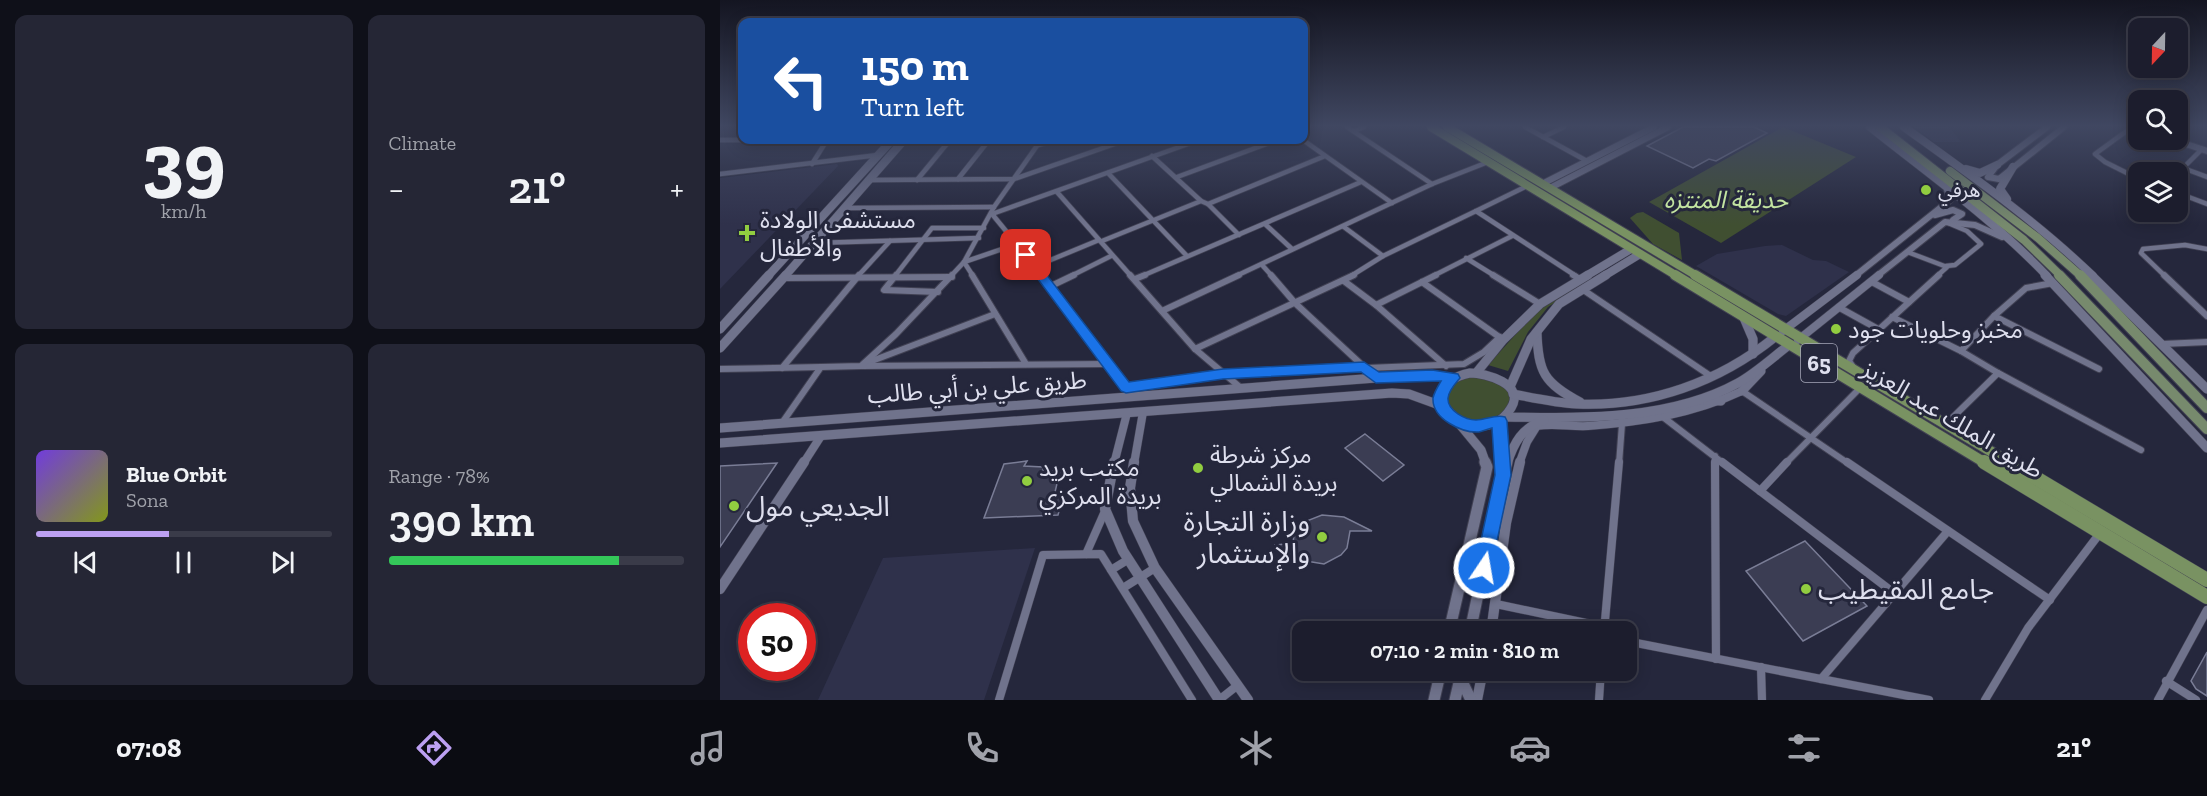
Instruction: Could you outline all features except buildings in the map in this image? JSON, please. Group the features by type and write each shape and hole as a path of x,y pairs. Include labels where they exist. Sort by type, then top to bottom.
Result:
{"highway":[{"name":"طريق الملك عبد العزيز","path":"1484,160 1744,318 1800,339 2207,580"},
{"name":"طريق الملك عبد العزيز","path":"1502,160 1780,333 1789,345 2207,597"}],"main road":[{"path":"720,329 874,160"},
{"path":"720,348 888,160"},
{"path":"1912,160 1984,216 2025,253 2207,448"},
{"path":"1922,160 2024,240 2095,310 2207,429"},
{"path":"1935,160 2067,262 2207,408"},
{"path":"1949,160 2017,209 2074,258 2207,389"},
{"path":"1953,163 1977,173 1998,165"},
{"path":"2013,167 2000,189 2017,209"},
{"path":"1477,372 1502,338 1540,304 1580,279 1635,252"},
{"path":"1503,475 1502,419 1513,406 1511,391 1537,331 1559,304 1635,252"},
{"path":"1744,318 1753,339 1753,354"},
{"path":"1537,331 1536,356 1545,379 1555,389 1585,404"},
{"path":"1452,621 1487,467 1482,450 1442,406 1443,390 1453,378 1477,372 1496,377 1511,391 1585,404 1643,400 1683,389 1712,377 1753,354 1780,333"},
{"path":"2109,341 2180,399"},
{"path":"1546,423 1622,419 1694,400 1737,384 1789,345"},
{"path":"1742,391 1768,361"},
{"name":"طريق علي بن أبي طالب","path":"720,427 1127,392 1242,389 1432,375 1453,378"},
{"name":"طريق علي بن أبي طالب","path":"720,443 1392,393 1409,394 1442,406"},
{"path":"1694,400 1721,401"},
{"path":"1457,421 1478,426 1502,419 1563,417 1622,419"},
{"path":"1472,621 1503,475 1517,436 1523,429 1540,420 1563,417"},
{"path":"1434,700 1438,681"},
{"path":"1455,700 1459,681"},
{"path":"1464,681 1471,700"}],"street":[{"path":"812,164 815,160"},
{"path":"720,174 844,160"},
{"path":"917,180 934,160"},
{"path":"958,179 973,160"},
{"path":"861,366 952,277 979,238 994,207 1027,160"},
{"path":"871,180 1014,179 1070,160"},
{"path":"992,214 1143,160"},
{"path":"1156,160 1201,201 1208,204 1239,235"},
{"path":"1177,177 1224,160"},
{"path":"1208,204 1315,160"},
{"path":"1329,160 1392,203"},
{"path":"1396,160 1432,184"},
{"path":"1546,186 1600,160"},
{"path":"2005,160 1988,174 1992,179 1999,179 2022,160"},
{"path":"2102,160 2128,174"},
{"path":"1546,186 1587,161"},
{"path":"1162,311 1263,266 1292,249 1344,227 1432,184 1488,162"},
{"path":"2188,170 2207,177"},
{"path":"1108,173 1187,256"},
{"path":"1135,279 1361,182"},
{"path":"1195,349 1344,281 1383,256 1527,186"},
{"path":"1780,333 1950,200 1946,186"},
{"path":"1057,192 1195,349 1242,389"},
{"path":"2188,197 2207,204"},
{"path":"1036,266 1201,201"},
{"path":"846,208 994,207"},
{"path":"1789,345 1800,339 1910,253 1945,222 1962,214 1955,209 1930,217"},
{"path":"1476,211 1580,279"},
{"path":"992,214 1036,266 1127,392 1223,374 1464,364 1502,338 1422,282"},
{"path":"1945,222 1972,222 1987,227 2025,253"},
{"path":"1910,253 1946,266 1955,265 1981,244 1967,231 1945,222"},
{"path":"1265,224 1292,249"},
{"path":"1344,227 1383,256"},
{"path":"938,292 884,290 932,228 984,228"},
{"path":"1376,305 1512,236"},
{"path":"815,243 979,238"},
{"path":"2207,239 2205,247 2152,247 2143,249 2141,253 2207,316"},
{"path":"782,368 890,241"},
{"path":"964,262 1017,244"},
{"path":"1051,286 1112,256"},
{"path":"1466,258 1540,304"},
{"path":"964,262 1026,364"},
{"path":"1263,266 1295,303 1376,378"},
{"path":"1857,373 1849,361 1852,353 1946,266"},
{"path":"784,278 952,277"},
{"path":"1344,281 1376,305 1446,366"},
{"path":"1872,282 1909,302"},
{"path":"1960,351 1994,316 2026,288 2054,283"},
{"path":"1582,290 1712,377"},
{"path":"1840,308 1878,329"},
{"path":"861,366 994,314"},
{"path":"1994,316 2099,369"},
{"path":"1892,317 1960,351 2141,450"},
{"path":"2162,344 2207,342"},
{"path":"720,369 1107,364"},
{"path":"782,423 821,367"},
{"path":"1945,425 1998,373"},
{"path":"1760,491 1860,388"},
{"path":"1606,621 1622,419 1686,414 1742,391 2050,600"},
{"path":"1143,412 1130,488 1133,521 1155,568 1248,700"},
{"path":"1086,554 1105,509 1127,413"},
{"path":"1663,417 1894,593"},
{"path":"1493,621 1509,506 1524,448 1533,430 1546,423"},
{"path":"720,589 821,436"},
{"path":"1714,456 1716,658"},
{"path":"1105,509 1129,559 1219,700 1238,685"},
{"path":"1821,679 1948,531"},
{"path":"1985,700 2028,628 2100,533"},
{"path":"999,700 1043,555 1086,554 1101,554 1192,700"},
{"path":"1111,570 1129,559"},
{"path":"1123,588 1155,568"},
{"path":"1496,604 1570,621"},
{"path":"2158,700 2166,681 2207,610"},
{"path":"1637,643 1929,700"},
{"path":"1761,667 1762,700"},
{"path":"1478,700 1481,681"},
{"path":"1599,700 1600,681"},
{"path":"2166,681 2196,700"}],"shaded area":[{"name":"مستشفى الولادة والأطفال","path":"837,164 838,166 720,289 720,178"},
{"path":"1782,245 1813,260 1826,261 1849,272 1786,316 1778,314 1696,266 1717,254"},
{"path":"1035,548 984,700 818,700 883,558"}],"green space":[{"name":"حديقة المنتزه","path":"1725,160 1852,160 1721,243 1649,202"},
{"path":"1643,212 1679,233 1682,260 1653,244 1630,218"},
{"path":"1591,276 1592,278 1548,307 1528,332 1508,371 1488,365 1536,312"},
{"path":"1477,375 1500,383 1508,391 1509,400 1506,408 1490,420 1468,422 1457,417 1445,403 1446,396 1455,383"}],"place":[{"name":"هرفي","path":"1926,190"},
{"name":"مستشفى الولادة والأطفال","path":"747,233"},
{"name":"مخبز وحلويات جود","path":"1836,329"},
{"name":"مركز شرطة بريدة الشمالي","path":"1198,468"},
{"name":"مكتب بريد بريدة المركزي","path":"1027,481"},
{"name":"الجديعي مول","path":"734,506"},
{"name":"وزارة التجارة والإستثمار","path":"1322,537"},
{"name":"جامع المقيطيب","path":"1806,589"}],"route":[{"path":"1026,255 1126,388 1223,374 1364,367 1376,378 1432,375 1453,378 1443,390 1441,398 1445,412 1467,425 1489,425 1499,421 1502,434 1503,475 1484,568"}]}
